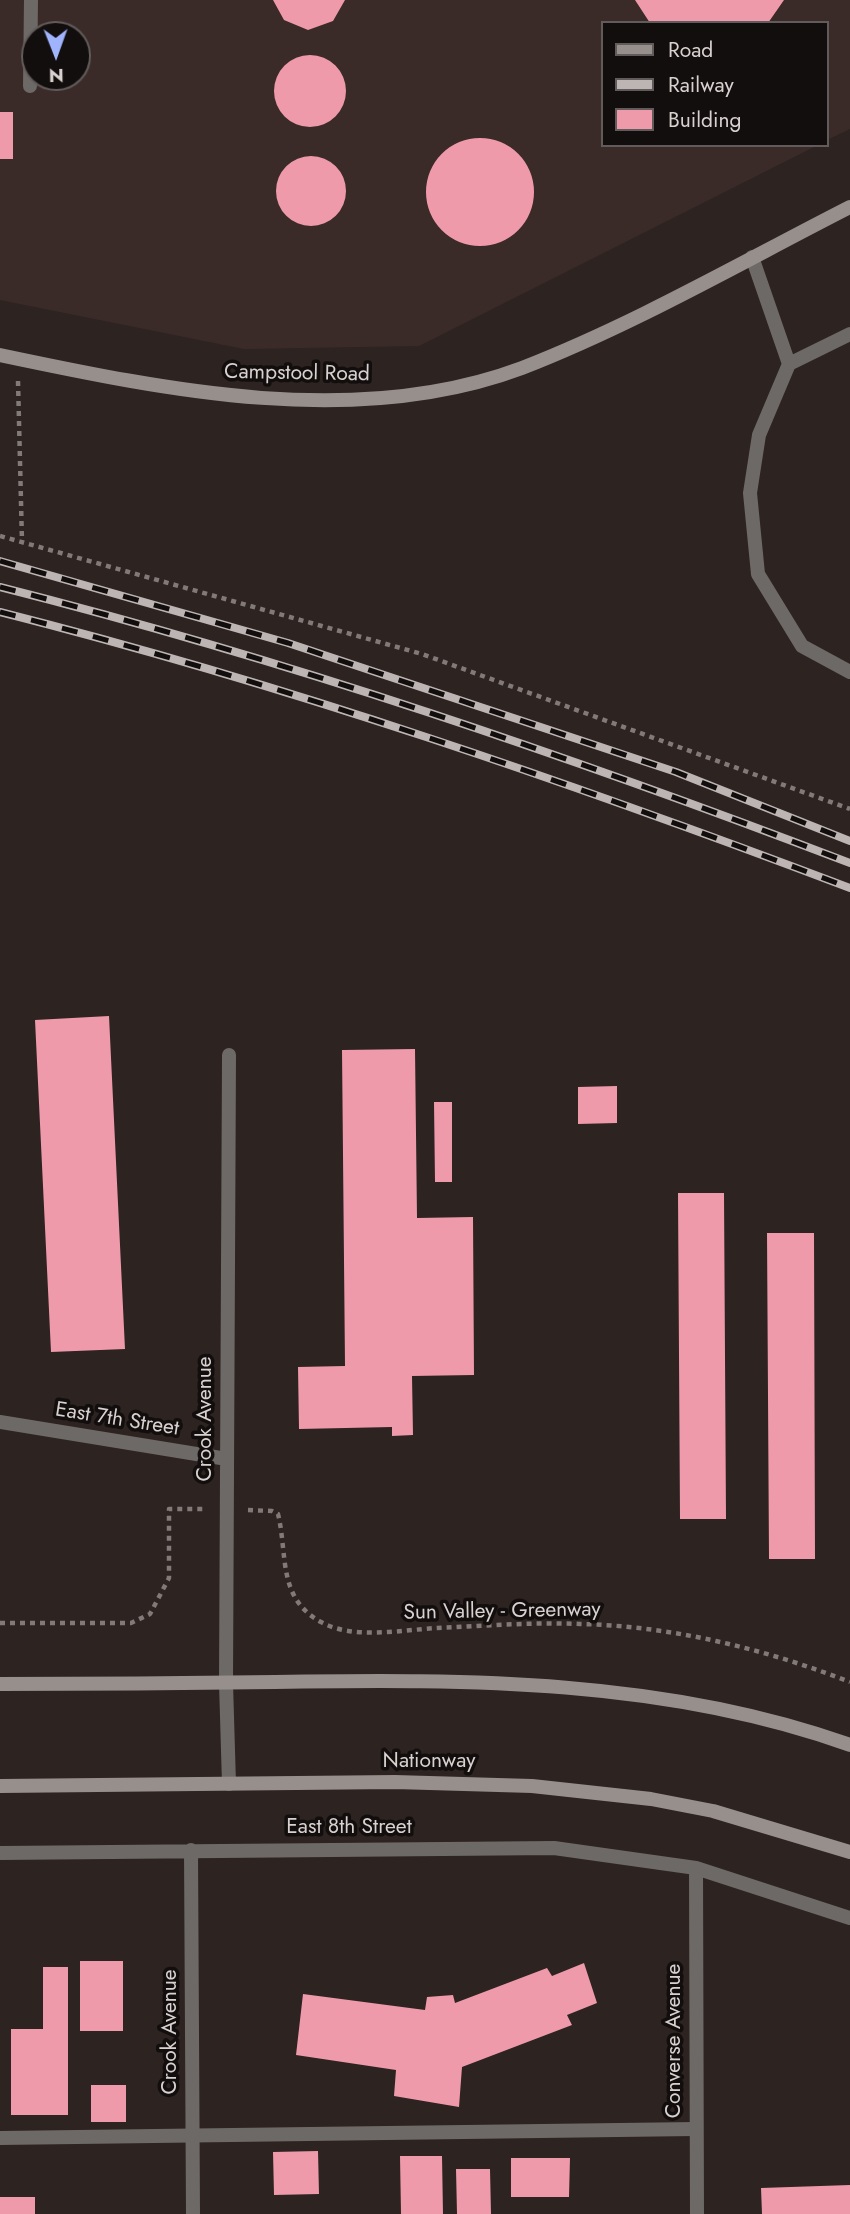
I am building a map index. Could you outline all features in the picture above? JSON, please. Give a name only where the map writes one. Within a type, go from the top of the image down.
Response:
[{"type":"main road","name":"Campstool Road","points":[[0,355],[174,390],[356,401],[450,387],[520,368],[617,326],[850,207]]},
{"type":"main road","points":[[0,1684],[408,1681],[600,1691],[719,1708],[850,1745]]},
{"type":"main road","name":"Nationway","points":[[0,1786],[473,1783],[591,1791],[713,1811],[850,1852]]},
{"type":"street","points":[[31,0],[31,21]]},
{"type":"street","points":[[752,257],[789,364]]},
{"type":"street","points":[[850,334],[789,364],[759,435],[750,493],[758,574],[802,646],[850,672]]},
{"type":"street","name":"Crook Avenue","points":[[229,1055],[226,1682],[229,1784]]},
{"type":"street","name":"East 7th Street","points":[[0,1422],[227,1459]]},
{"type":"street","name":"East 8th Street","points":[[0,1853],[554,1848],[696,1868],[850,1918]]},
{"type":"street","name":"Crook Avenue","points":[[191,1850],[193,2214]]},
{"type":"street","name":"Converse Avenue","points":[[696,1868],[697,2214]]},
{"type":"street","points":[[0,2138],[696,2129]]},
{"type":"path","points":[[18,359],[22,542]]},
{"type":"path","points":[[0,536],[422,654],[850,809]]},
{"type":"path","points":[[0,1623],[131,1623],[150,1615],[169,1578],[169,1509]]},
{"type":"path","name":"Sun Valley - Greenway","points":[[272,1511],[278,1514],[281,1525],[282,1557],[292,1594],[305,1611],[338,1629],[376,1631],[534,1623],[620,1627],[697,1637],[819,1670],[850,1682]]},
{"type":"shaded area","points":[[0,0],[850,0],[850,129],[829,139],[829,21],[602,21],[602,147],[814,147],[419,346],[244,349],[0,300]]},
{"type":"building","points":[[273,0],[345,0],[333,21],[308,30],[284,20]]},
{"type":"building","points":[[635,0],[784,0],[769,21],[649,21]]},
{"type":"building","points":[[310,55],[330,61],[340,71],[346,91],[340,111],[330,121],[310,127],[290,121],[280,111],[274,91],[280,71],[290,61]]},
{"type":"building","points":[[0,112],[13,112],[13,159],[0,159]]},
{"type":"building","points":[[480,138],[501,143],[518,154],[529,171],[534,192],[529,213],[518,230],[501,241],[480,246],[459,241],[442,230],[431,213],[426,192],[431,171],[442,154],[459,143]]},
{"type":"building","points":[[318,156],[331,162],[340,171],[344,177],[344,205],[336,216],[325,224],[304,226],[286,216],[278,205],[276,184],[286,166],[297,158]]},
{"type":"building","points":[[109,1016],[125,1349],[51,1352],[35,1020]]},
{"type":"building","points":[[415,1049],[417,1218],[473,1217],[474,1375],[412,1376],[413,1435],[392,1436],[392,1427],[299,1429],[298,1367],[345,1366],[342,1050]]},
{"type":"building","points":[[617,1086],[617,1123],[578,1124],[578,1087]]},
{"type":"building","points":[[434,1102],[452,1102],[452,1182],[435,1182]]},
{"type":"building","points":[[678,1193],[724,1193],[726,1519],[680,1519]]},
{"type":"building","points":[[767,1233],[814,1233],[815,1559],[769,1559]]},
{"type":"building","points":[[80,1961],[123,1961],[123,2031],[80,2031]]},
{"type":"building","points":[[584,1963],[597,2003],[567,2015],[572,2025],[462,2067],[459,2107],[394,2096],[396,2070],[296,2055],[303,1994],[425,2010],[427,1997],[453,1995],[455,2003],[547,1968],[552,1976]]},
{"type":"building","points":[[43,1967],[68,1967],[68,2115],[11,2115],[11,2029],[43,2029]]},
{"type":"building","points":[[91,2085],[126,2085],[126,2122],[91,2122]]},
{"type":"building","points":[[318,2151],[319,2194],[274,2195],[273,2152]]},
{"type":"building","points":[[400,2156],[442,2156],[443,2214],[401,2214]]},
{"type":"building","points":[[511,2158],[570,2158],[569,2197],[511,2197]]},
{"type":"building","points":[[456,2169],[490,2169],[491,2214],[457,2214]]},
{"type":"building","points":[[850,2185],[850,2214],[762,2214],[761,2188]]},
{"type":"building","points":[[0,2197],[35,2197],[35,2214],[0,2214]]},
{"type":"railway","points":[[0,561],[288,643],[676,772],[850,841]]},
{"type":"railway","points":[[0,587],[108,615],[323,678],[641,785],[850,863]]},
{"type":"railway","points":[[0,612],[216,671],[429,738],[641,811],[850,888]]}]
